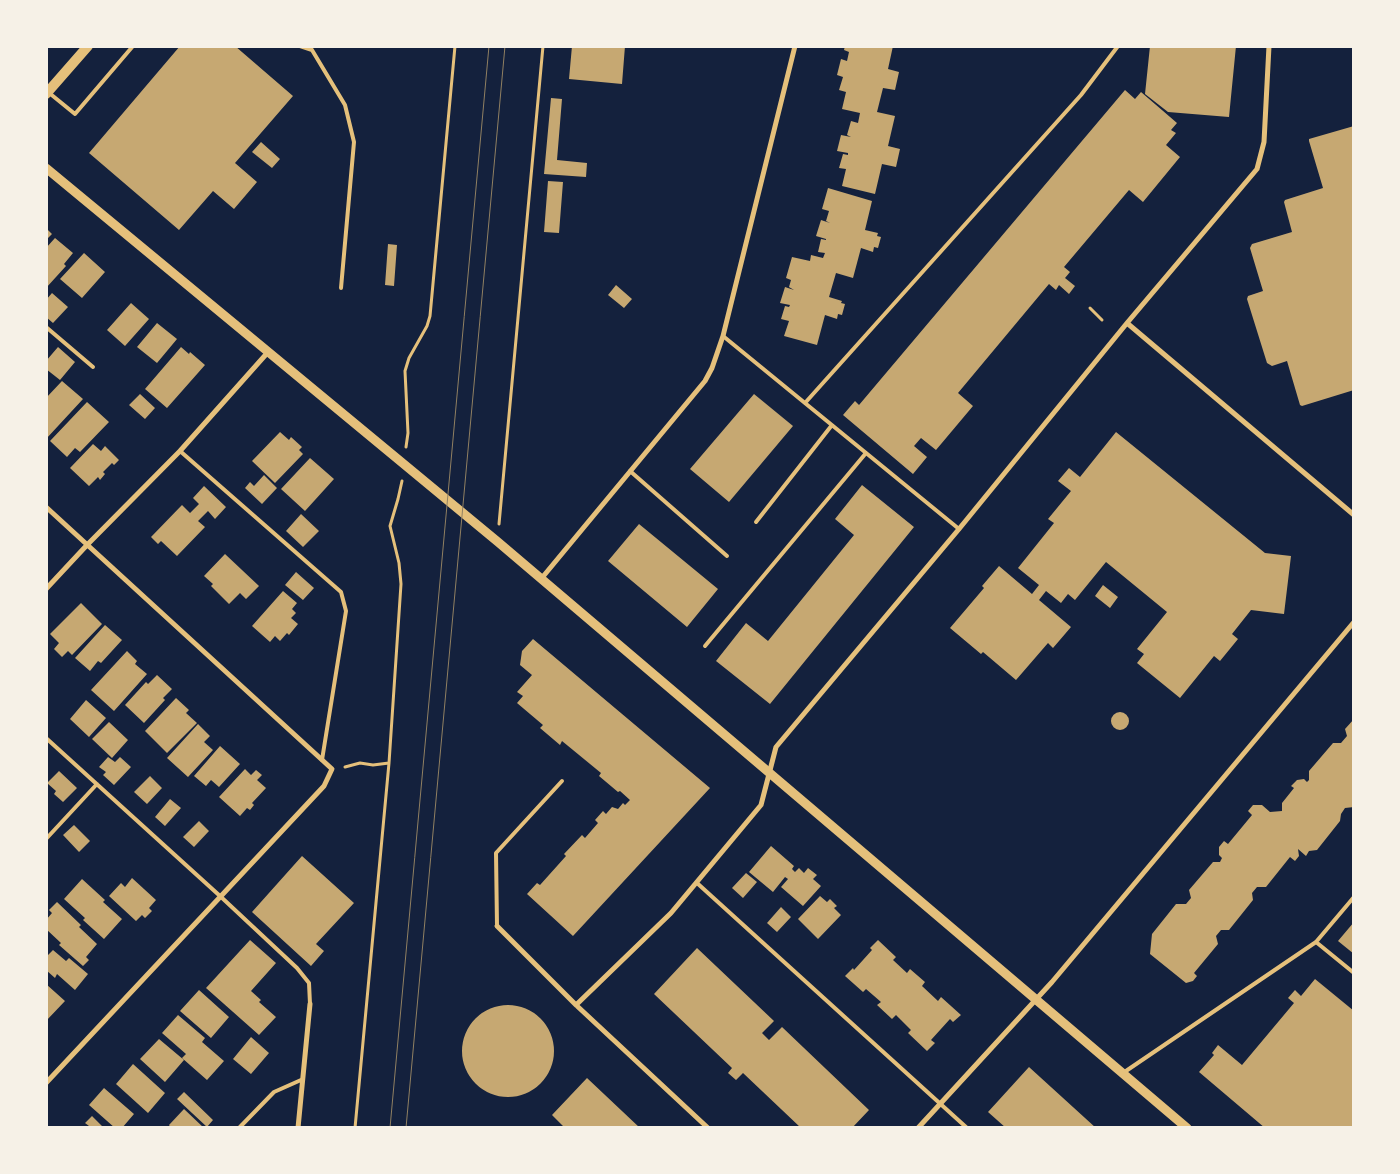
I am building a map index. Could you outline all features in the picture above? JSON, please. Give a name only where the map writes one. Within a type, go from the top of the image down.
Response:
[{"type":"main road","points":[[47,93],[88,46]]},
{"type":"street","points":[[541,579],[705,381],[715,361],[723,336],[796,46]]},
{"type":"street","points":[[576,1005],[671,913],[761,806],[776,747],[1257,169],[1264,142],[1269,46]]},
{"type":"street","points":[[46,168],[498,542],[1187,1128]]},
{"type":"street","points":[[1127,323],[1354,514]]},
{"type":"street","points":[[46,589],[180,451],[269,351]]},
{"type":"street","points":[[46,507],[332,769],[324,786],[46,1083]]},
{"type":"street","points":[[918,1128],[1036,1000],[1354,622]]},
{"type":"street","points":[[497,926],[576,1005],[708,1128]]},
{"type":"street","points":[[298,1128],[301,1080],[310,1004]]},
{"type":"lane","points":[[47,93],[75,114],[133,46]]},
{"type":"lane","points":[[300,46],[312,50],[346,105],[354,142],[341,288]]},
{"type":"lane","points":[[805,403],[1082,95],[1118,46]]},
{"type":"lane","points":[[46,327],[93,367]]},
{"type":"lane","points":[[723,336],[959,529]]},
{"type":"lane","points":[[756,522],[832,425]]},
{"type":"lane","points":[[180,451],[341,592],[346,611],[322,760]]},
{"type":"lane","points":[[705,646],[866,453]]},
{"type":"lane","points":[[630,472],[727,556]]},
{"type":"lane","points":[[46,738],[297,968],[309,984],[310,1004]]},
{"type":"lane","points":[[497,926],[496,853],[562,780]]},
{"type":"lane","points":[[46,839],[97,784]]},
{"type":"lane","points":[[697,883],[967,1128]]},
{"type":"lane","points":[[1123,1074],[1316,942],[1354,897]]},
{"type":"lane","points":[[1316,942],[1354,973]]},
{"type":"lane","points":[[239,1128],[274,1092],[301,1080]]},
{"type":"path","points":[[355,1128],[388,763],[401,584],[390,526],[398,499],[408,433],[405,372],[409,358],[427,326],[430,316],[455,46]]},
{"type":"path","points":[[498,542],[543,46]]},
{"type":"path","points":[[1090,308],[1102,320]]},
{"type":"path","points":[[332,769],[360,763],[373,765],[388,763]]},
{"type":"building","points":[[180,46],[235,46],[293,96],[235,163],[257,182],[234,209],[213,191],[179,230],[89,153]]},
{"type":"building","points":[[572,46],[625,46],[622,84],[569,79]]},
{"type":"building","points":[[845,46],[893,46],[888,69],[899,72],[895,90],[883,88],[877,112],[895,116],[888,146],[900,149],[896,167],[882,164],[875,194],[842,186],[846,169],[839,168],[843,154],[848,155],[848,153],[837,151],[841,135],[851,137],[847,135],[851,121],[858,123],[860,113],[842,109],[846,92],[839,90],[843,77],[837,75],[841,59],[847,61],[849,52],[844,50]]},
{"type":"building","points":[[1150,46],[1236,46],[1229,117],[1168,112],[1145,94]]},
{"type":"building","points":[[1125,90],[1135,99],[1141,92],[1177,123],[1171,130],[1176,133],[1166,145],[1180,157],[1143,202],[1129,190],[1064,267],[1070,272],[1065,278],[1075,286],[1069,294],[1059,285],[1056,290],[1049,284],[958,393],[973,406],[936,450],[921,438],[914,446],[927,457],[913,474],[843,415],[855,401],[859,405]]},
{"type":"building","points":[[551,98],[562,99],[557,160],[587,163],[586,177],[544,174]]},
{"type":"building","points":[[1354,126],[1354,390],[1302,406],[1300,405],[1287,361],[1272,366],[1267,363],[1247,299],[1248,296],[1263,291],[1250,248],[1252,244],[1292,232],[1285,200],[1323,188],[1309,139]]},
{"type":"building","points":[[261,142],[280,159],[272,168],[252,152]]},
{"type":"building","points":[[548,181],[563,182],[559,233],[544,232]]},
{"type":"building","points":[[828,188],[872,201],[865,230],[878,233],[877,236],[881,237],[878,248],[874,247],[873,252],[861,248],[853,278],[836,273],[829,297],[842,301],[841,303],[845,304],[842,315],[838,314],[837,319],[825,315],[817,345],[784,336],[789,321],[781,319],[785,306],[789,307],[790,305],[780,303],[785,287],[794,290],[789,287],[791,280],[786,278],[792,257],[810,261],[811,255],[823,258],[825,253],[818,252],[821,239],[826,239],[816,236],[821,220],[830,223],[826,221],[829,211],[822,209]]},
{"type":"building","points":[[46,228],[52,234],[46,240]]},
{"type":"building","points":[[55,238],[73,253],[64,264],[66,266],[46,288],[46,248]]},
{"type":"building","points":[[388,244],[397,245],[394,286],[385,285]]},
{"type":"building","points":[[84,253],[105,272],[82,298],[60,279]]},
{"type":"building","points":[[616,285],[632,299],[624,308],[608,295]]},
{"type":"building","points":[[52,293],[68,307],[53,323],[46,317],[46,300]]},
{"type":"building","points":[[131,303],[149,319],[125,346],[107,330]]},
{"type":"building","points":[[157,323],[177,339],[157,363],[137,347]]},
{"type":"building","points":[[58,347],[75,362],[60,380],[46,369],[46,361]]},
{"type":"building","points":[[181,347],[205,365],[167,408],[145,389]]},
{"type":"building","points":[[62,381],[83,399],[46,439],[46,398]]},
{"type":"building","points":[[140,394],[155,408],[145,419],[129,405]]},
{"type":"building","points":[[754,394],[793,426],[729,502],[690,469]]},
{"type":"building","points":[[87,402],[109,422],[80,452],[75,448],[67,457],[50,441]]},
{"type":"building","points":[[280,432],[289,440],[291,437],[302,447],[299,450],[303,454],[275,483],[252,461]]},
{"type":"building","points":[[1116,432],[1265,553],[1291,556],[1284,614],[1251,610],[1232,634],[1238,639],[1220,661],[1214,656],[1180,698],[1137,663],[1144,654],[1137,649],[1167,612],[1106,562],[1075,600],[1068,594],[1061,603],[1046,591],[1039,600],[1071,627],[1053,648],[1048,643],[1016,680],[983,652],[981,654],[950,628],[984,588],[982,586],[999,566],[1032,594],[1039,585],[1018,568],[1054,523],[1048,519],[1071,491],[1058,481],[1069,468],[1080,477]]},
{"type":"building","points":[[93,444],[101,451],[105,446],[119,460],[114,465],[112,463],[103,472],[105,474],[100,480],[98,477],[89,486],[70,468]]},
{"type":"building","points":[[310,458],[334,479],[305,511],[281,489]]},
{"type":"building","points":[[264,475],[277,488],[262,504],[245,488],[250,482],[254,486]]},
{"type":"building","points":[[862,485],[914,527],[770,704],[716,661],[746,623],[768,641],[854,535],[835,519]]},
{"type":"building","points":[[204,486],[226,507],[215,519],[208,511],[198,521],[205,527],[177,556],[161,541],[158,544],[151,537],[182,505],[190,513],[199,504],[193,498]]},
{"type":"building","points":[[301,514],[319,531],[303,547],[286,531]]},
{"type":"building","points":[[639,524],[718,589],[687,627],[608,561]]},
{"type":"building","points":[[225,554],[259,586],[246,599],[240,593],[229,604],[204,576]]},
{"type":"building","points":[[296,572],[314,588],[303,600],[285,585]]},
{"type":"building","points":[[1103,585],[1118,597],[1110,608],[1095,596]]},
{"type":"building","points":[[283,591],[297,603],[292,609],[296,613],[291,618],[298,624],[289,635],[287,633],[280,641],[275,636],[270,642],[252,626]]},
{"type":"building","points":[[81,603],[102,624],[72,655],[68,651],[62,657],[54,649],[59,643],[50,634]]},
{"type":"building","points":[[105,625],[122,640],[101,663],[98,661],[90,671],[75,658]]},
{"type":"building","points":[[533,639],[710,788],[573,936],[527,894],[537,883],[540,885],[566,856],[564,854],[582,835],[585,838],[598,823],[595,820],[603,811],[606,814],[612,807],[618,809],[623,803],[625,805],[630,800],[599,776],[601,773],[562,741],[560,745],[540,728],[543,725],[517,703],[523,696],[517,692],[532,675],[520,665],[522,651]]},
{"type":"building","points":[[127,651],[137,661],[135,664],[147,674],[114,711],[91,690]]},
{"type":"building","points":[[157,675],[172,689],[163,698],[165,700],[144,723],[125,705],[146,682],[148,684]]},
{"type":"building","points":[[176,698],[189,710],[186,713],[197,723],[167,753],[145,731]]},
{"type":"building","points":[[86,700],[106,718],[89,737],[70,719]]},
{"type":"building","points":[[1120,712],[1126,715],[1129,721],[1126,727],[1120,730],[1114,727],[1111,721],[1114,715]]},
{"type":"building","points":[[1354,719],[1354,807],[1345,808],[1341,814],[1340,821],[1317,850],[1309,851],[1306,856],[1298,849],[1299,856],[1295,861],[1290,857],[1266,887],[1257,887],[1252,893],[1253,900],[1229,930],[1221,930],[1216,936],[1218,944],[1194,973],[1197,976],[1193,981],[1186,983],[1150,954],[1152,934],[1176,904],[1186,904],[1191,898],[1189,890],[1213,862],[1220,862],[1222,858],[1219,855],[1219,847],[1224,841],[1228,844],[1252,815],[1248,811],[1253,805],[1262,805],[1270,812],[1282,811],[1282,803],[1294,788],[1291,786],[1297,780],[1304,779],[1307,782],[1309,780],[1309,771],[1333,743],[1341,743],[1347,736],[1345,729]]},
{"type":"building","points":[[109,722],[128,740],[112,758],[92,739]]},
{"type":"building","points":[[198,724],[210,736],[204,742],[213,750],[188,777],[167,758]]},
{"type":"building","points":[[220,746],[240,764],[219,787],[211,780],[206,786],[194,776]]},
{"type":"building","points":[[108,757],[115,762],[120,757],[131,767],[114,785],[103,775],[106,772],[99,767]]},
{"type":"building","points":[[245,769],[251,775],[256,770],[262,775],[257,780],[266,788],[252,803],[254,805],[250,810],[247,808],[240,816],[219,797]]},
{"type":"building","points":[[59,771],[77,788],[63,802],[54,794],[56,791],[47,783]]},
{"type":"building","points":[[150,776],[162,788],[147,804],[134,792]]},
{"type":"building","points":[[170,799],[181,808],[165,826],[155,817]]},
{"type":"building","points":[[199,821],[209,831],[194,847],[183,837]]},
{"type":"building","points":[[74,825],[90,841],[79,852],[63,835]]},
{"type":"building","points":[[771,846],[794,866],[792,869],[795,872],[799,868],[804,873],[808,868],[817,875],[813,879],[821,886],[803,906],[781,887],[788,879],[785,877],[773,892],[749,872]]},
{"type":"building","points":[[302,856],[354,903],[316,944],[324,951],[311,966],[252,912]]},
{"type":"building","points":[[746,873],[757,882],[743,898],[732,888]]},
{"type":"building","points":[[132,878],[156,900],[149,908],[152,911],[145,918],[142,915],[136,921],[109,896],[121,883],[125,887]]},
{"type":"building","points":[[82,879],[122,919],[104,939],[64,899]]},
{"type":"building","points":[[820,896],[827,902],[830,899],[837,906],[834,908],[841,915],[818,939],[798,919]]},
{"type":"building","points":[[57,902],[81,925],[79,927],[97,944],[86,957],[89,960],[83,966],[59,945],[61,943],[46,929],[46,920],[52,913],[49,910]]},
{"type":"building","points":[[781,907],[791,917],[777,932],[767,923]]},
{"type":"building","points":[[1354,922],[1354,954],[1338,941]]},
{"type":"building","points":[[250,940],[276,963],[251,991],[261,1000],[259,1002],[276,1017],[259,1035],[206,988]]},
{"type":"building","points":[[878,940],[896,957],[893,960],[907,973],[910,969],[925,982],[922,986],[938,1001],[941,997],[961,1015],[953,1022],[950,1019],[931,1040],[935,1043],[927,1051],[908,1033],[911,1030],[896,1015],[892,1019],[877,1005],[881,1002],[866,989],[863,992],[845,976],[853,968],[854,970],[872,950],[870,948]]},
{"type":"building","points":[[697,948],[774,1021],[762,1033],[769,1040],[782,1027],[869,1110],[852,1128],[801,1128],[743,1073],[736,1080],[728,1073],[732,1068],[654,994]]},
{"type":"building","points":[[53,950],[66,961],[69,958],[88,974],[75,990],[57,974],[55,978],[46,970],[46,957]]},
{"type":"building","points":[[1315,979],[1354,1011],[1354,1128],[1265,1128],[1199,1072],[1214,1055],[1212,1053],[1218,1045],[1242,1065],[1294,1003],[1288,998],[1295,990],[1301,996]]},
{"type":"building","points":[[46,984],[65,1001],[46,1021]]},
{"type":"building","points":[[199,990],[229,1017],[211,1038],[180,1011]]},
{"type":"building","points":[[508,1005],[525,1009],[540,1019],[550,1034],[554,1051],[550,1068],[540,1083],[525,1093],[508,1097],[491,1093],[476,1083],[466,1068],[462,1051],[466,1034],[476,1019],[491,1009]]},
{"type":"building","points":[[178,1015],[205,1038],[202,1042],[224,1061],[207,1080],[182,1058],[186,1054],[162,1033]]},
{"type":"building","points":[[251,1037],[269,1053],[251,1074],[233,1059]]},
{"type":"building","points":[[159,1039],[184,1060],[165,1082],[140,1059]]},
{"type":"building","points":[[133,1064],[165,1093],[148,1113],[116,1084]]},
{"type":"building","points":[[1029,1067],[1096,1128],[1006,1128],[988,1112]]},
{"type":"building","points":[[587,1078],[640,1128],[565,1128],[552,1115]]},
{"type":"building","points":[[104,1088],[134,1114],[122,1128],[115,1128],[89,1105]]},
{"type":"building","points":[[184,1092],[213,1120],[207,1127],[177,1099]]},
{"type":"building","points":[[184,1109],[204,1128],[171,1128],[169,1125]]},
{"type":"building","points":[[92,1116],[104,1128],[87,1128],[89,1126],[85,1123]]},
{"type":"tram line","points":[[390,1128],[489,46]]},
{"type":"tram line","points":[[406,1128],[505,46]]}]
